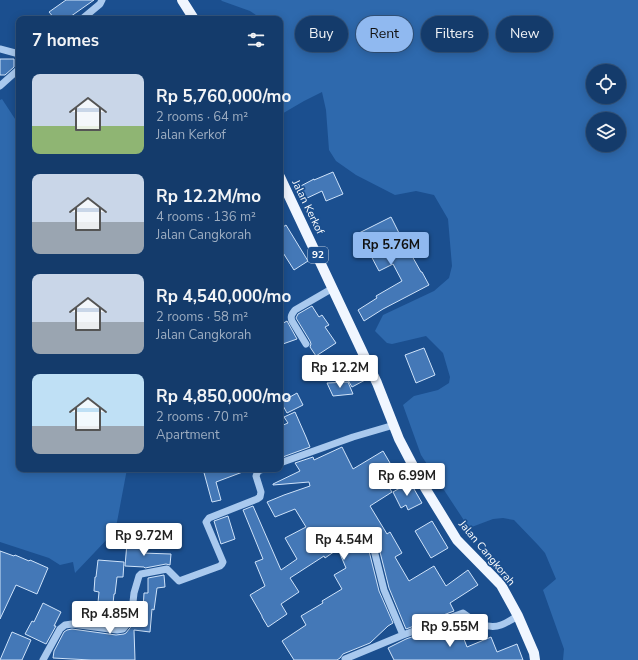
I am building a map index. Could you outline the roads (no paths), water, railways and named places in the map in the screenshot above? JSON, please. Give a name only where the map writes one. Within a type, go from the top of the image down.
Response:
[{"type":"main road","points":[[182,0],[192,16]]},
{"type":"main road","name":"Jalan Kerkof","points":[[283,183],[354,334]]},
{"type":"main road","name":"Jalan Cangkorah","points":[[354,334],[377,383],[399,439],[422,483],[457,540],[501,585],[518,616],[534,653],[535,660]]},
{"type":"street","points":[[86,16],[100,4],[102,0]]},
{"type":"street","points":[[0,49],[16,53]]},
{"type":"street","points":[[0,86],[16,72]]},
{"type":"street","points":[[306,344],[292,321],[292,315],[295,310],[333,288]]},
{"type":"street","points":[[283,462],[353,437],[394,425]]},
{"type":"street","points":[[43,660],[60,629],[65,625],[72,624],[117,630],[123,629],[128,623],[134,593],[141,574],[167,569],[179,581],[220,566],[223,562],[206,522],[209,518],[260,497],[261,492],[256,476],[258,472]]},
{"type":"street","points":[[372,542],[384,590],[403,635]]},
{"type":"street","points":[[345,659],[463,612],[478,623],[490,627],[500,626],[518,616]]}]
